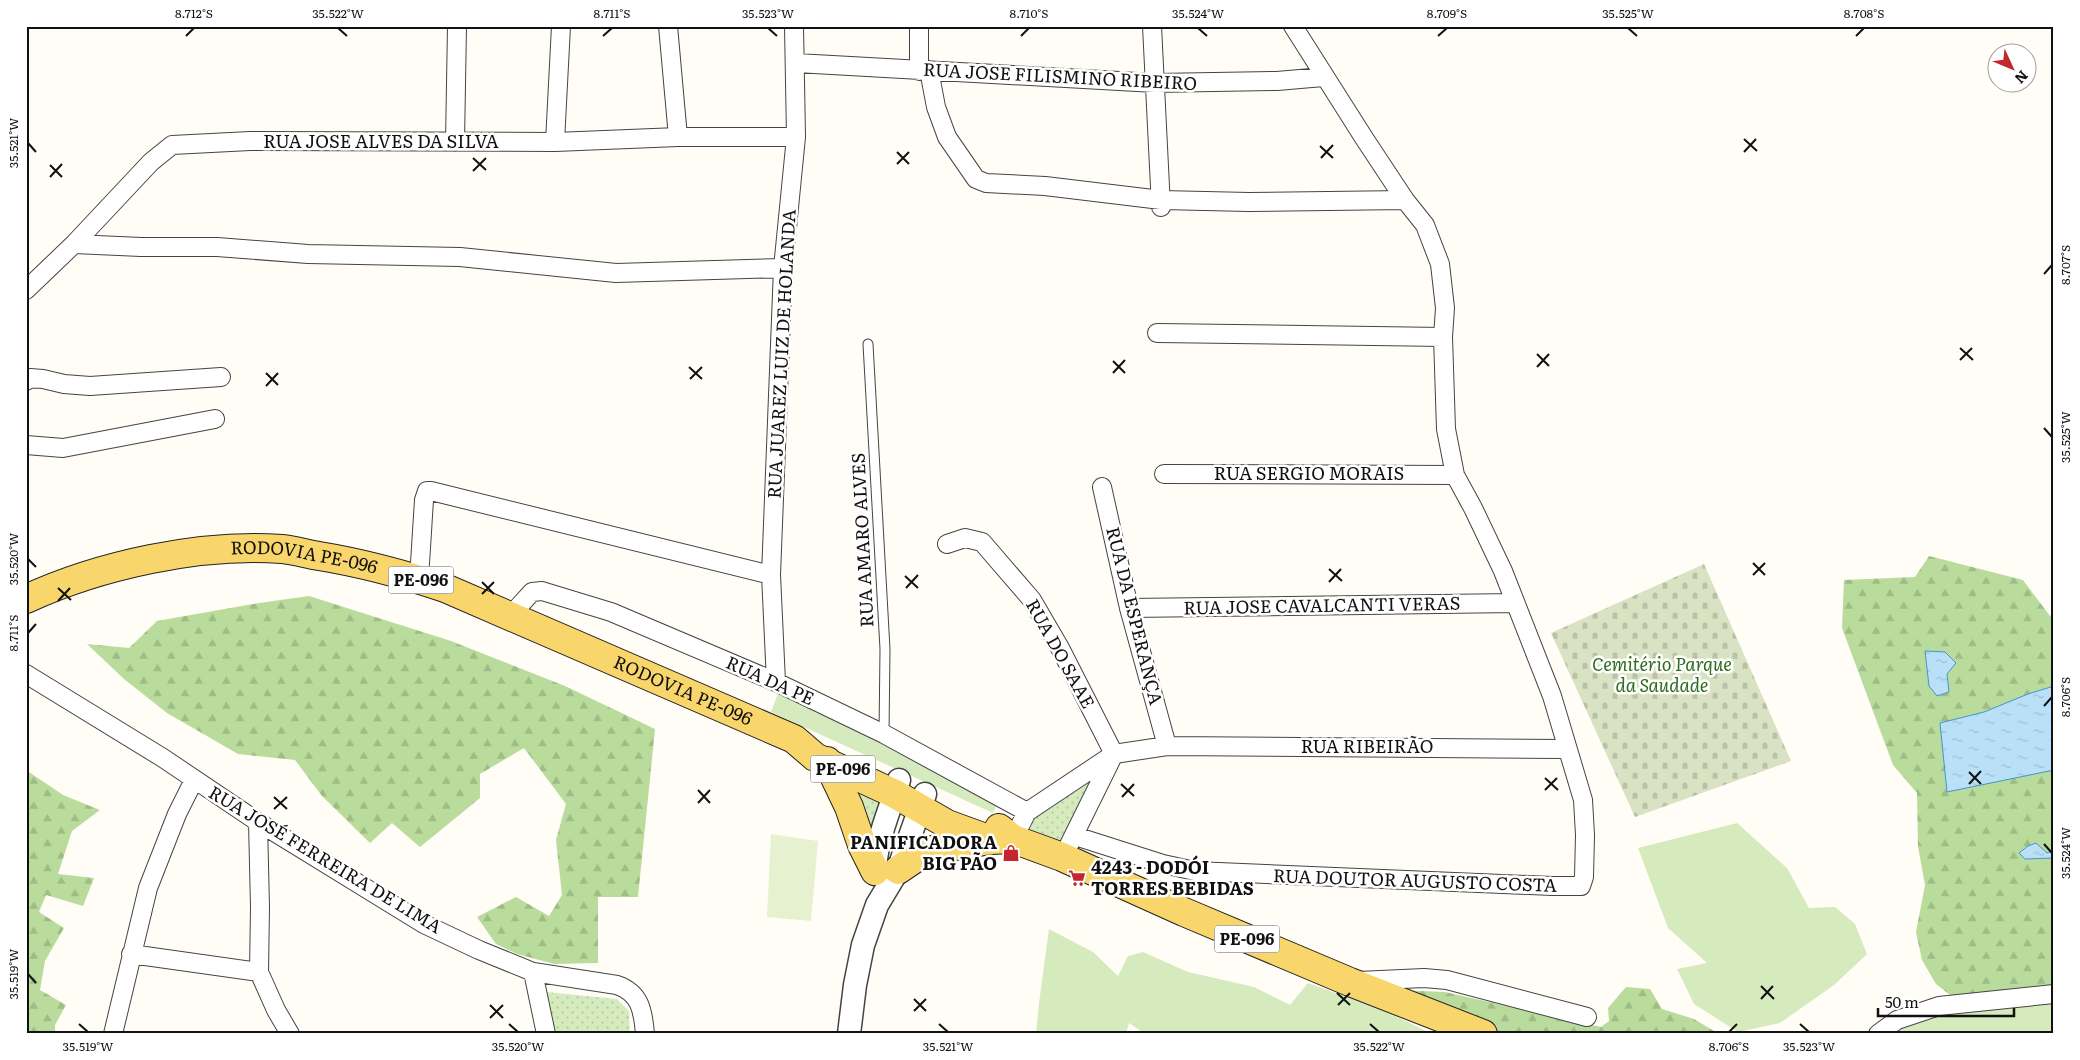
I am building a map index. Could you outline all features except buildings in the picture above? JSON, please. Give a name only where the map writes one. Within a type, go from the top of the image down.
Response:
[{"type":"main road","name":"RODOVIA PE-096","points":[[26,599],[59,584],[145,560],[228,548],[282,549],[394,571],[445,588],[794,739]]},
{"type":"main road","name":"PE-096","points":[[794,739],[815,756],[897,787]]},
{"type":"main road","name":"PE-096","points":[[794,739],[824,741],[922,801],[947,824],[1002,840],[1068,846],[1184,912],[1350,982],[1483,1034]]},
{"type":"main road","points":[[827,761],[849,807],[862,845],[886,870],[926,851],[1002,840]]},
{"type":"street","points":[[454,142],[457,26]]},
{"type":"street","points":[[555,142],[560,26]]},
{"type":"street","points":[[668,26],[678,138]]},
{"type":"street","name":"RUA JUAREZ LUIZ DE HOLANDA","points":[[776,682],[771,575],[783,268],[796,137],[794,26]]},
{"type":"street","points":[[919,26],[924,70],[948,137],[976,178],[986,183],[1045,186],[1161,204],[1406,200]]},
{"type":"street","points":[[1152,26],[1161,204]]},
{"type":"street","points":[[1293,26],[1323,77],[1425,225],[1440,264],[1445,308],[1443,337],[1446,429],[1455,475],[1478,517],[1502,571],[1552,696],[1567,748]]},
{"type":"street","name":"RUA JOSE FILISMINO RIBEIRO","points":[[796,63],[1155,83],[1267,81],[1323,77]]},
{"type":"street","name":"RUA JOSE ALVES DA SILVA","points":[[26,290],[74,244],[151,162],[172,145],[250,141],[555,142],[796,137]]},
{"type":"street","points":[[74,244],[140,247],[217,247],[308,254],[460,257],[616,273],[783,268]]},
{"type":"street","points":[[1157,333],[1443,337]]},
{"type":"street","points":[[26,381],[30,378],[43,378],[64,384],[90,386],[221,377]]},
{"type":"street","points":[[26,445],[63,448],[215,418]]},
{"type":"street","name":"RUA SERGIO MORAIS","points":[[1164,474],[1455,475]]},
{"type":"street","name":"RUA DA ESPERANÇA","points":[[1102,487],[1129,608],[1167,746]]},
{"type":"street","points":[[419,579],[424,500],[427,491],[771,575]]},
{"type":"street","name":"RUA DO SAAE","points":[[947,544],[965,538],[982,542],[1032,600],[1065,656],[1114,754]]},
{"type":"street","name":"RUA DA PE","points":[[510,616],[532,592],[542,591],[611,612],[776,682],[884,734],[1027,812]]},
{"type":"street","name":"RUA JOSE CAVALCANTI VERAS","points":[[1129,608],[1514,603]]},
{"type":"street","name":"RUA JOSÉ FERREIRA DE LIMA","points":[[26,674],[163,758],[258,822],[424,924],[479,950],[533,972],[617,985],[627,989],[634,994],[640,1006],[645,1034]]},
{"type":"street","name":"RUA RIBEIRÃO","points":[[1114,754],[1167,746],[1567,748]]},
{"type":"street","name":"RUA DOUTOR AUGUSTO COSTA","points":[[1068,846],[1195,871],[1581,886],[1584,877],[1583,800],[1567,748]]},
{"type":"street","points":[[1002,840],[1027,812],[1114,754]]},
{"type":"street","points":[[1068,846],[1114,754]]},
{"type":"street","points":[[113,1034],[148,888],[177,814],[194,780]]},
{"type":"street","points":[[886,870],[880,835],[897,787]]},
{"type":"street","points":[[849,1034],[863,945],[877,905],[886,870],[922,801]]},
{"type":"street","points":[[258,822],[259,972],[276,1010],[290,1034]]},
{"type":"street","points":[[131,954],[259,972]]},
{"type":"street","points":[[533,972],[546,1034]]},
{"type":"street","points":[[1350,982],[1424,978],[1446,980],[1587,1017]]},
{"type":"street","points":[[1878,1034],[1897,1020],[1938,1006],[2054,994]]},
{"type":"lane","name":"RUA AMARO ALVES","points":[[868,344],[885,648],[884,734]]},
{"type":"green space","points":[[1929,556],[2023,580],[2050,616],[2054,614],[2054,993],[1954,998],[1936,984],[1922,960],[1916,932],[1925,885],[1918,847],[1917,793],[1893,765],[1842,628],[1844,580],[1915,577]]},
{"type":"green space","name":"Cemitério Parque da Saudade","points":[[1704,564],[1791,761],[1635,817],[1551,633]]},
{"type":"green space","points":[[309,596],[451,641],[565,686],[655,729],[638,897],[598,897],[598,963],[554,964],[517,954],[496,944],[477,917],[516,897],[549,916],[562,895],[556,840],[566,804],[524,748],[480,774],[480,798],[420,847],[392,823],[370,843],[322,796],[295,760],[238,754],[167,713],[124,679],[87,644],[129,648],[157,621]]},
{"type":"green space","points":[[779,691],[999,800],[993,813],[771,712]]},
{"type":"green space","points":[[26,770],[63,795],[100,810],[72,831],[58,874],[94,878],[83,906],[46,895],[39,912],[64,928],[45,961],[40,990],[66,1005],[55,1025],[55,1034],[26,1034]]},
{"type":"green space","points":[[837,770],[896,798],[867,843]]},
{"type":"green space","points":[[1086,779],[1093,781],[1062,845],[1023,828],[1032,814]]},
{"type":"green space","points":[[1737,823],[1787,868],[1809,908],[1835,907],[1855,924],[1867,954],[1834,985],[1780,1023],[1738,1032],[1694,1004],[1677,969],[1707,963],[1668,928],[1638,848]]},
{"type":"green space","points":[[771,834],[818,841],[811,921],[767,917]]},
{"type":"green space","points":[[1049,929],[1093,952],[1118,976],[1128,956],[1143,952],[1188,972],[1254,987],[1290,1005],[1308,983],[1385,1011],[1432,1034],[1145,1034],[1129,1023],[1126,1034],[1036,1034]]},
{"type":"green space","points":[[1626,987],[1650,989],[1662,1009],[1694,1019],[1719,1034],[1502,1034],[1396,990],[1445,992],[1601,1027],[1609,1021],[1608,1008]]},
{"type":"green space","points":[[546,992],[617,999],[629,1011],[630,1034],[545,1034]]},
{"type":"green space","points":[[2054,997],[2054,1034],[1894,1034],[1891,1031],[1949,1010]]},
{"type":"water","points":[[1925,651],[1945,652],[1956,663],[1947,674],[1949,692],[1937,696],[1929,686]]},
{"type":"water","points":[[2054,686],[2054,770],[1947,792],[1940,723],[1984,712],[2028,694]]},
{"type":"water","points":[[2036,843],[2047,853],[2054,850],[2054,858],[2025,859],[2019,853]]},
{"type":"place","name":"PANIFICADORA BIG PÃO","points":[[1011,853]]},
{"type":"place","name":"4243 - DODÓI TORRES BEBIDAS","points":[[1077,878]]}]
